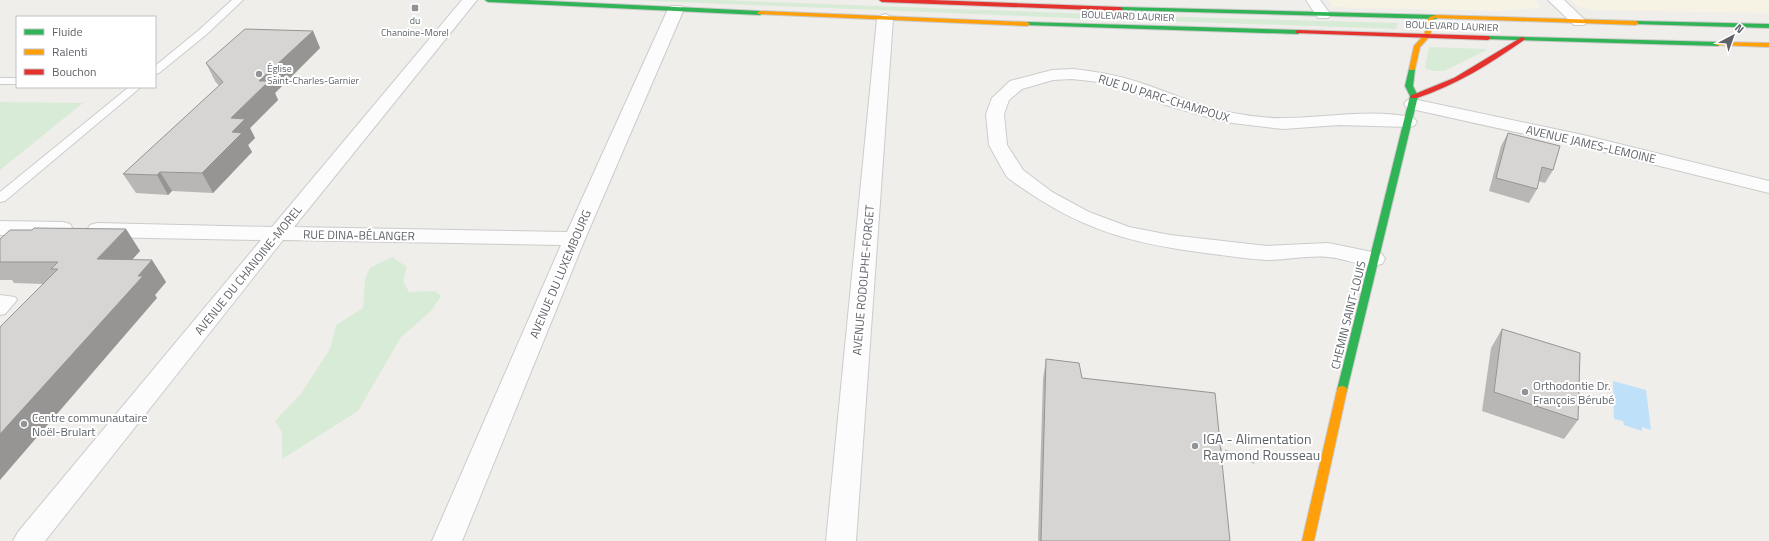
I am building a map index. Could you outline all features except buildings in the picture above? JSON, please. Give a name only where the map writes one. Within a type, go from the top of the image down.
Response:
[{"type":"main road","name":"BOULEVARD LAURIER","points":[[488,0],[676,9],[884,10],[1074,4],[1323,15],[1769,26]]},
{"type":"main road","name":"BOULEVARD LAURIER","points":[[884,10],[1427,36],[1769,45]]},
{"type":"main road","name":"CHEMIN SAINT-LOUIS","points":[[1308,541],[1339,402],[1412,107],[1409,86],[1417,46],[1427,36],[1432,18]]},
{"type":"main road","points":[[1412,107],[1430,93],[1484,64],[1522,39]]},
{"type":"street","name":"AVENUE DU CHANOINE-MOREL","points":[[28,541],[276,235],[470,0]]},
{"type":"street","points":[[1313,0],[1323,15]]},
{"type":"street","points":[[1555,0],[1579,22]]},
{"type":"street","name":"AVENUE DU LUXEMBOURG","points":[[447,541],[574,239],[676,9]]},
{"type":"street","name":"AVENUE RODOLPHE-FORGET","points":[[841,541],[884,10]]},
{"type":"street","name":"RUE DU PARC-CHAMPOUX","points":[[1374,259],[1328,250],[1267,253],[1170,242],[1124,232],[1082,216],[1045,196],[1015,174],[998,145],[995,114],[1001,98],[1016,85],[1052,75],[1072,74],[1099,77],[1131,85],[1172,101],[1224,118],[1283,124],[1339,120],[1382,120],[1412,107]]},
{"type":"street","name":"AVENUE JAMES-LEMOINE","points":[[1412,107],[1583,141],[1769,187]]},
{"type":"street","name":"RUE DINA-BÉLANGER","points":[[0,228],[30,234],[276,235],[574,239]]},
{"type":"lane","points":[[156,70],[203,32],[238,0]]},
{"type":"lane","points":[[0,81],[16,82]]},
{"type":"lane","points":[[0,198],[135,88]]},
{"type":"lane","points":[[0,300],[10,300],[0,310]]},
{"type":"path","points":[[1212,446],[1256,463]]},
{"type":"shaded area","points":[[1329,0],[1534,0],[1540,5],[1539,8],[1495,11],[1333,7]]},
{"type":"shaded area","points":[[1571,0],[1769,0],[1769,13],[1593,10],[1577,6]]},
{"type":"green space","points":[[632,0],[716,0],[1094,14],[1095,19]]},
{"type":"green space","points":[[1107,15],[1398,23],[1396,29],[1109,19]]},
{"type":"green space","points":[[1429,47],[1487,50],[1444,71],[1433,71],[1425,68]]},
{"type":"green space","points":[[0,102],[83,103],[0,170]]},
{"type":"green space","points":[[392,257],[407,267],[403,281],[409,292],[435,291],[441,296],[431,311],[401,337],[358,411],[282,459],[282,432],[275,421],[300,395],[330,349],[336,325],[363,308],[365,279],[370,268]]},
{"type":"water","points":[[1613,381],[1646,390],[1651,430],[1642,427],[1642,431],[1624,425],[1623,421],[1614,419]]},
{"type":"traffic: fast","points":[[488,0],[760,13]]},
{"type":"traffic: fast","points":[[1120,9],[1436,17]]},
{"type":"traffic: fast","points":[[1636,23],[1769,26]]},
{"type":"traffic: fast","points":[[1027,24],[1298,32]]},
{"type":"traffic: fast","points":[[1488,38],[1718,44]]},
{"type":"traffic: fast","points":[[1342,390],[1414,96],[1409,86],[1412,69]]},
{"type":"traffic: slow","points":[[760,13],[1027,24]]},
{"type":"traffic: slow","points":[[1436,17],[1636,23]]},
{"type":"traffic: slow","points":[[1412,69],[1417,46],[1427,36],[1431,18]]},
{"type":"traffic: slow","points":[[1718,44],[1769,45]]},
{"type":"traffic: slow","points":[[1308,541],[1342,390]]},
{"type":"traffic: jam","points":[[882,0],[1120,9]]},
{"type":"traffic: jam","points":[[1298,32],[1488,38]]},
{"type":"traffic: jam","points":[[1414,96],[1443,86],[1457,79],[1522,39]]},
{"type":"place","name":"du Chanoine-Morel","points":[[415,8]]},
{"type":"place","name":"Église Saint-Charles-Garnier","points":[[259,74]]},
{"type":"place","name":"Orthodontie Dr. François Bérubé","points":[[1525,392]]},
{"type":"place","name":"Centre communautaire Noël-Brulart","points":[[24,424]]},
{"type":"place","name":"IGA - Alimentation Raymond Rousseau","points":[[1195,446]]}]
